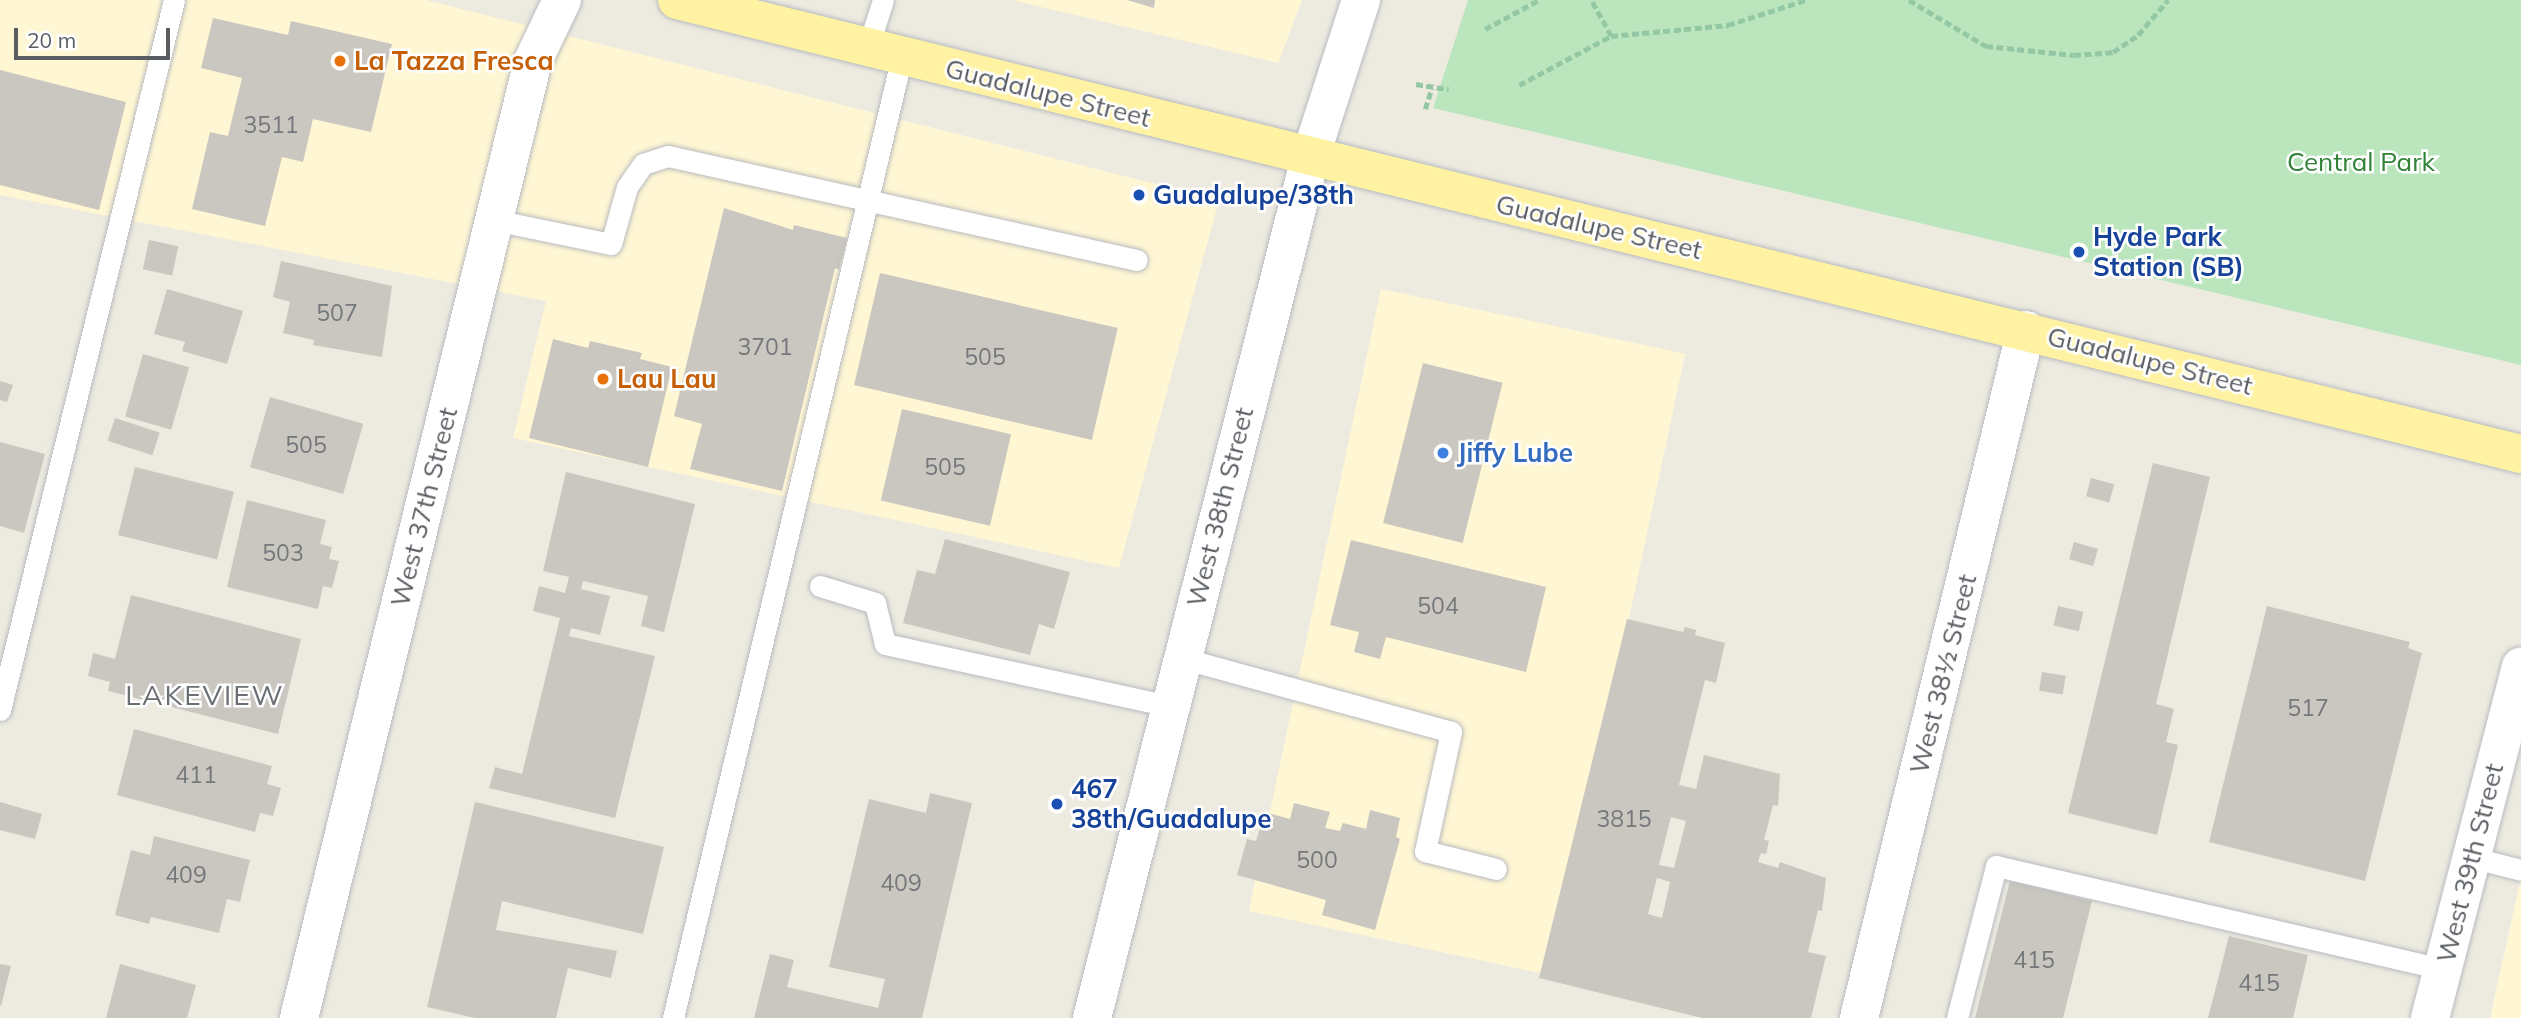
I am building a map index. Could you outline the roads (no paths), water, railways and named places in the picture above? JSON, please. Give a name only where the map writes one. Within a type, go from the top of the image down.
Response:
[{"type":"main road","name":"Guadalupe Street","points":[[677,0],[2521,454]]},
{"type":"street","name":"West 37th Street","points":[[299,1018],[533,61],[562,0]]},
{"type":"street","name":"West 38th Street","points":[[1092,1018],[1181,658],[1310,158],[1361,0]]},
{"type":"street","name":"West 38½ Street","points":[[1859,1018],[2026,330]]},
{"type":"street","name":"West 39th Street","points":[[2431,1018],[2470,857],[2521,667]]},
{"type":"lane","points":[[0,709],[174,0]]},
{"type":"lane","points":[[673,1018],[867,201],[885,51],[883,0]]},
{"type":"lane","points":[[494,220],[611,244],[627,187],[643,164],[668,156],[1137,260]]},
{"type":"lane","points":[[820,586],[875,603],[885,644],[1170,706]]},
{"type":"lane","points":[[1181,658],[1451,732],[1425,851],[1496,869]]},
{"type":"lane","points":[[2470,857],[2521,870]]},
{"type":"lane","points":[[1957,1018],[1996,866],[2442,969]]},
{"type":"place","name":"La Tazza Fresca","points":[[340,61]]},
{"type":"place","name":"Guadalupe/38th","points":[[1139,195]]},
{"type":"place","name":"Hyde Park Station (SB)","points":[[2079,252]]},
{"type":"place","name":"Lau Lau","points":[[603,379]]},
{"type":"place","name":"Jiffy Lube","points":[[1443,453]]},
{"type":"place","name":"467 38th/Guadalupe","points":[[1057,804]]},
{"type":"district","name":"LAKEVIEW","points":[[205,695]]},
{"type":"park label","name":"Central Park","points":[[2361,162]]}]
